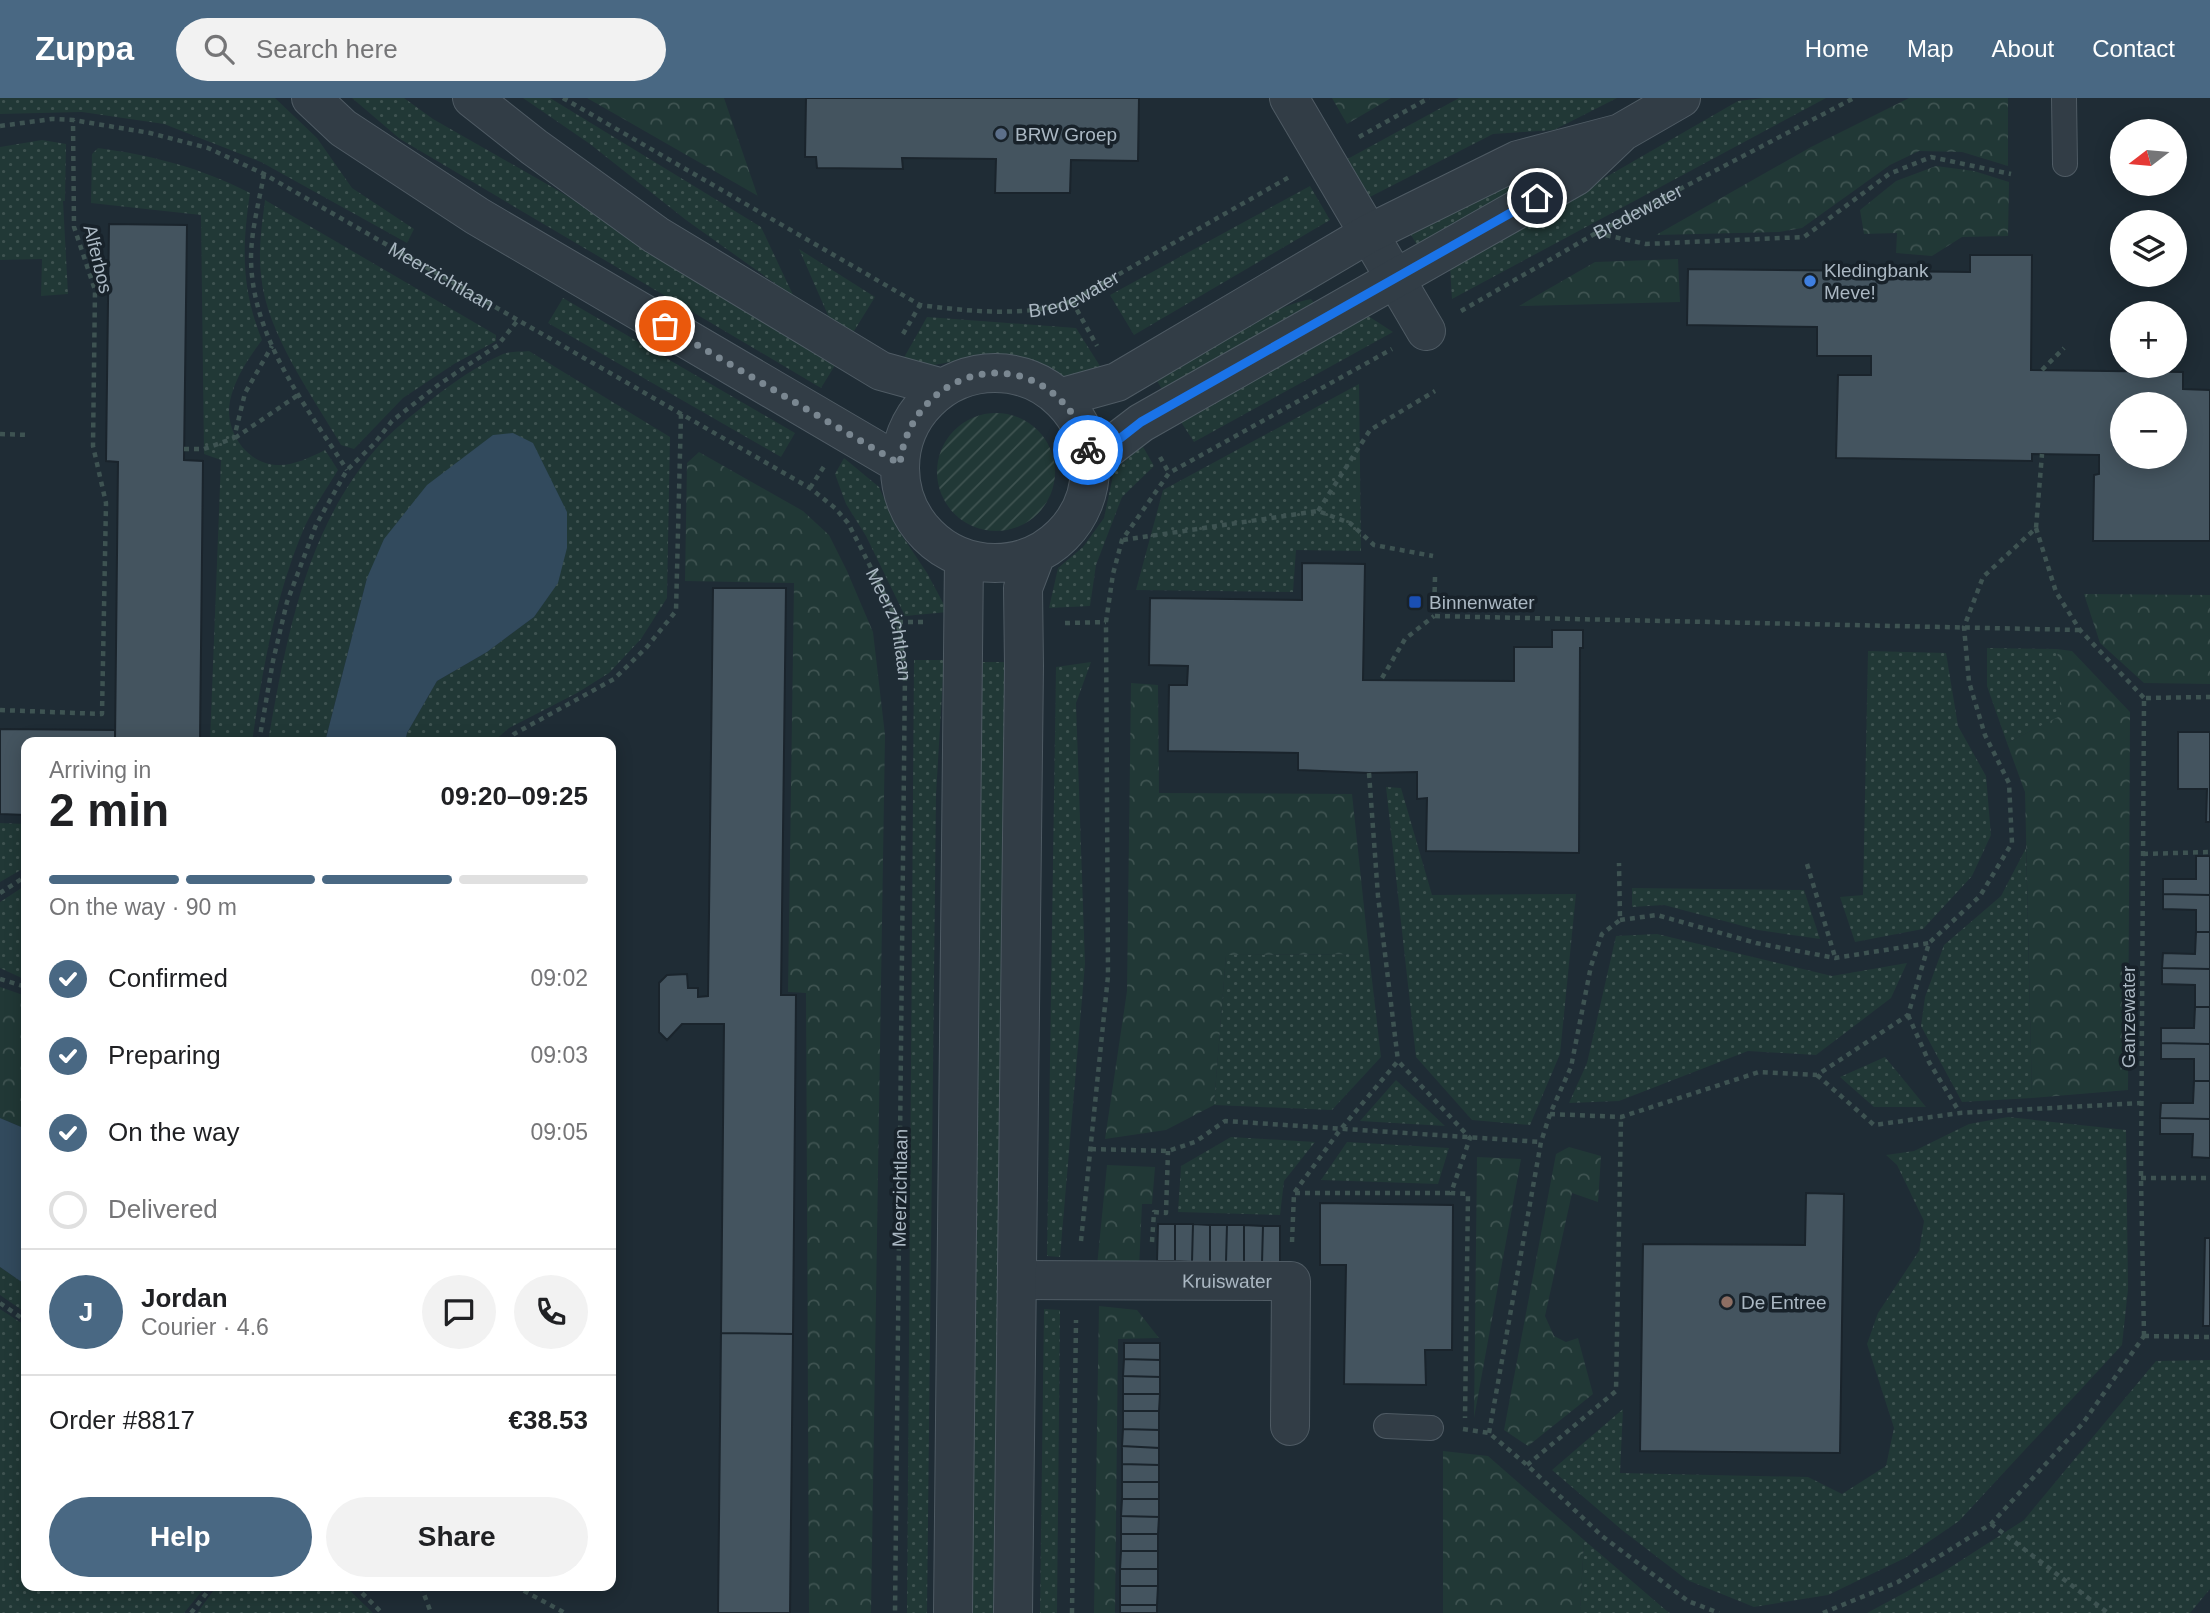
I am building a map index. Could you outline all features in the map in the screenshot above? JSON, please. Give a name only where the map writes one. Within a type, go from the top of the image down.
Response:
[{"type":"street","points":[[311,98],[343,128],[477,216],[900,464]]},
{"type":"street","points":[[472,98],[656,235],[881,371],[943,388]]},
{"type":"street","points":[[1289,98],[1426,331]]},
{"type":"street","points":[[1090,462],[1141,422],[1576,176],[1622,132],[1681,98]]},
{"type":"street","points":[[1059,398],[1117,382],[1368,234],[1518,160],[1622,132]]},
{"type":"street","points":[[990,373],[1015,375],[1038,384],[1059,398],[1080,427],[1090,462],[1088,490],[1077,516],[1060,538],[1036,554],[1000,564],[982,563],[964,558],[937,544],[916,522],[903,494],[901,449],[921,408],[943,388],[966,378],[990,373]]},
{"type":"street","points":[[1013,1613],[1023,588],[1036,554]]},
{"type":"street","points":[[953,1613],[964,558]]},
{"type":"street","name":"Kruiswater","points":[[1017,1280],[1291,1281],[1290,1426]]},
{"type":"lane","points":[[2064,98],[2064,163]]},
{"type":"lane","points":[[1386,1426],[1431,1428]]},
{"type":"path","name":"Bredewater","points":[[563,98],[920,305],[997,311],[1054,308],[1072,301],[1429,98]]},
{"type":"path","name":"Bredewater","points":[[1122,540],[1169,473],[1426,331],[1596,233],[1854,98]]},
{"type":"path","name":"Meerzichtlaan","points":[[0,126],[73,120],[150,133],[208,148],[264,174],[810,488],[835,508],[848,523],[898,622],[905,672],[895,1613]]},
{"type":"path","name":"Alferbos","points":[[0,710],[102,714],[106,503],[93,446],[95,290],[74,227],[73,120]]},
{"type":"path","points":[[1596,233],[1646,244],[1804,237],[1889,174],[1931,157],[2011,174]]},
{"type":"path","points":[[264,174],[251,259],[256,298],[272,346],[298,395],[347,470]]},
{"type":"path","points":[[260,737],[272,661],[287,602],[316,525],[347,470],[374,444],[392,421],[438,385],[498,345],[518,320]]},
{"type":"path","points":[[234,438],[245,393],[272,346]]},
{"type":"path","points":[[2042,370],[2064,348]]},
{"type":"path","points":[[1318,511],[1370,430],[1435,391]]},
{"type":"path","points":[[184,449],[204,449],[234,438],[298,395]]},
{"type":"path","points":[[511,737],[614,679],[646,648],[676,611],[681,414]]},
{"type":"path","points":[[0,434],[29,435]]},
{"type":"path","points":[[2042,454],[2036,528],[2056,592],[2080,630],[2144,698],[2210,697]]},
{"type":"path","points":[[1072,1613],[1077,1280],[1108,976],[1106,622],[1113,574],[1122,540],[1318,511],[1350,523],[1374,545],[1433,556]]},
{"type":"path","points":[[1960,1113],[1929,1062],[1908,1015],[1929,943],[1980,896],[2012,843],[2009,783],[1985,735],[1969,682],[1964,627],[1983,577],[2036,528]]},
{"type":"path","points":[[1434,615],[1435,576]]},
{"type":"path","points":[[1382,678],[1405,639],[1434,615],[2080,630]]},
{"type":"path","name":"Ganzewater","points":[[2144,698],[2141,1103],[2144,1336]]},
{"type":"path","points":[[1369,773],[1378,895],[1398,1061],[1470,1138]]},
{"type":"path","points":[[2143,854],[2210,852]]},
{"type":"path","points":[[1619,863],[1620,920]]},
{"type":"path","points":[[1807,864],[1835,958]]},
{"type":"path","points":[[0,892],[21,879]]},
{"type":"path","points":[[1489,1433],[1541,1142],[1571,1067],[1591,966],[1601,934],[1620,920],[1657,915],[1756,943],[1835,958],[1929,943]]},
{"type":"path","points":[[0,979],[21,985]]},
{"type":"path","points":[[1550,1114],[1621,1117],[1759,1072],[1817,1075],[1908,1015]]},
{"type":"path","points":[[1291,1281],[1294,1193],[1340,1130],[1398,1061]]},
{"type":"path","points":[[1817,1075],[1874,1125],[1960,1113],[2141,1103]]},
{"type":"path","points":[[1527,1465],[1616,1391],[1621,1117]]},
{"type":"path","points":[[1091,1149],[1168,1151],[1195,1142],[1226,1121],[1541,1142]]},
{"type":"path","points":[[1451,1193],[1470,1138]]},
{"type":"path","points":[[1149,1280],[1154,1212],[1166,1213],[1168,1151]]},
{"type":"path","points":[[2141,1178],[2210,1178]]},
{"type":"path","points":[[1294,1193],[1468,1194],[1465,1429]]},
{"type":"path","points":[[0,1303],[21,1318]]},
{"type":"path","points":[[1822,1613],[1898,1582],[1991,1524],[2083,1423],[2144,1336],[2210,1337]]},
{"type":"path","points":[[1431,1428],[1489,1433],[1602,1536],[1688,1601],[1719,1613]]},
{"type":"path","points":[[1991,1524],[2108,1613]]},
{"type":"path","points":[[191,1613],[208,1591]]},
{"type":"path","points":[[360,1591],[382,1613]]},
{"type":"path","points":[[423,1591],[431,1613]]},
{"type":"path","points":[[524,1591],[565,1613]]},
{"type":"green space","points":[[0,98],[275,98],[317,138],[352,188],[414,229],[407,243],[261,162],[164,124],[82,112],[0,114]]},
{"type":"green space","points":[[352,98],[404,98],[433,119],[559,191],[837,362],[821,388],[400,139]]},
{"type":"green space","points":[[523,98],[550,98],[761,227],[794,297],[686,220],[590,144]]},
{"type":"green space","points":[[587,98],[724,98],[758,196]]},
{"type":"green space","points":[[1332,98],[1391,98],[1347,124]]},
{"type":"green space","points":[[1459,98],[1617,98],[1554,130],[1493,134],[1362,201],[1342,162]]},
{"type":"green space","points":[[1764,98],[1826,98],[1452,299],[1450,267],[1738,101]]},
{"type":"green space","points":[[1909,98],[2008,98],[2008,166],[1962,152],[1919,151],[1890,165],[1802,228],[1779,232],[1656,235],[1811,147]]},
{"type":"green space","points":[[42,140],[66,144],[63,201],[68,294],[41,296],[42,259],[0,260],[0,147]]},
{"type":"green space","points":[[98,148],[137,154],[213,176],[250,193],[245,267],[250,303],[262,340],[235,384],[229,412],[234,434],[248,453],[267,463],[285,465],[325,450],[338,470],[305,526],[286,579],[266,660],[253,737],[210,737],[221,460],[204,454],[201,215],[91,203],[92,154]]},
{"type":"green space","points":[[1573,157],[1420,250],[1411,235],[1530,168]]},
{"type":"green space","points":[[1936,166],[1974,171],[2009,182],[2008,236],[1962,237],[1932,256],[1896,253],[1897,233],[1864,234],[1860,210],[1896,181]]},
{"type":"green space","points":[[1310,186],[1330,220],[1134,335],[1110,295]]},
{"type":"green space","points":[[265,200],[496,335],[496,341],[454,364],[403,398],[354,449],[341,445],[292,363],[265,297],[260,266]]},
{"type":"green space","points":[[799,249],[875,297],[851,336],[831,322]]},
{"type":"green space","points":[[1678,259],[1680,302],[1519,306],[1595,262]]},
{"type":"green space","points":[[563,298],[795,433],[781,457],[548,323]]},
{"type":"green space","points":[[1311,299],[1317,306],[1164,393],[1156,379],[1253,322]]},
{"type":"green space","points":[[1365,314],[1393,332],[1194,442],[1181,422]]},
{"type":"green space","points":[[927,317],[1076,328],[1100,366],[1071,381],[1044,367],[1011,360],[973,358],[934,365],[902,361]]},
{"type":"green space","points":[[529,351],[670,437],[667,598],[641,639],[609,673],[577,693],[509,728],[499,737],[406,737],[437,681],[487,652],[534,617],[558,582],[367,578],[326,737],[269,737],[282,665],[302,588],[331,515],[351,482],[375,450],[409,418],[475,369],[512,352]]},
{"type":"green space","points":[[1359,384],[1361,551],[1296,550],[1293,592],[1136,590],[1163,490]]},
{"type":"green space","points":[[996,413],[1018,418],[1038,430],[1050,450],[1055,472],[1050,494],[1038,514],[1018,526],[996,531],[974,526],[954,514],[942,494],[937,472],[942,450],[954,430],[974,418]]},
{"type":"green space","points":[[1142,445],[1154,466],[1122,497],[1096,565],[1090,606],[1049,608],[1058,568],[1083,547],[1104,518],[1114,471]]},
{"type":"green space","points":[[699,452],[803,511],[829,535],[873,632],[885,735],[871,1613],[809,1613],[806,993],[788,992],[794,583],[685,581],[687,463]]},
{"type":"green space","points":[[844,458],[879,487],[897,528],[927,573],[948,612],[905,616],[866,536],[846,504],[835,474]]},
{"type":"green space","points":[[2084,594],[2210,595],[2210,684],[2144,683],[2100,643]]},
{"type":"green space","points":[[1987,648],[2057,649],[2063,715],[2007,743],[1987,686]]},
{"type":"green space","points":[[2057,649],[2072,651],[2130,712],[2128,1090],[2032,1098],[2025,792],[2007,743],[2062,715]]},
{"type":"green space","points":[[1868,651],[1946,653],[1958,726],[1986,776],[1991,835],[1972,876],[1923,929],[1855,942],[1840,897],[1863,895]]},
{"type":"green space","points":[[914,660],[944,660],[936,795],[927,1613],[907,1613]]},
{"type":"green space","points":[[980,662],[1007,662],[1000,1613],[967,1613]]},
{"type":"green space","points":[[1091,662],[1076,703],[1085,964],[1060,1257],[1047,1256],[1056,667]]},
{"type":"green space","points":[[1131,683],[1158,685],[1159,793],[1352,794],[1369,954],[1226,955],[1214,1105],[1166,1130],[1105,1139],[1127,991]]},
{"type":"green space","points":[[1386,787],[1401,788],[1432,895],[1576,894],[1560,1054],[1530,1125],[1472,1120],[1416,1057]]},
{"type":"green space","points":[[0,823],[21,824],[21,870],[0,882]]},
{"type":"green space","points":[[2026,848],[2032,1098],[1962,1102],[1921,1026],[1925,997],[1944,945],[2001,896]]},
{"type":"green space","points":[[21,888],[21,978],[0,968],[0,902]]},
{"type":"green space","points":[[1632,888],[1804,890],[1820,939],[1758,930],[1664,905],[1632,907]]},
{"type":"green space","points":[[1657,934],[1832,976],[1907,963],[1891,998],[1816,1055],[1748,1051],[1619,1101],[1569,1103],[1587,1063],[1616,936]]},
{"type":"green space","points":[[1369,954],[1381,1057],[1332,1110],[1214,1105],[1226,955]]},
{"type":"green space","points":[[0,987],[21,994],[21,1127],[0,1118]]},
{"type":"green space","points":[[1885,1057],[1926,1107],[1874,1107],[1840,1077]]},
{"type":"green space","points":[[1396,1080],[1445,1126],[1360,1121]]},
{"type":"green space","points":[[2008,1117],[2126,1130],[2128,1289],[2122,1345],[1959,1521],[1905,1558],[1828,1595],[1754,1607],[1687,1580],[1622,1530],[1552,1470],[1623,1409],[1620,1473],[1808,1477],[1842,1494],[1886,1466],[1894,1428],[1867,1344],[1878,1313],[1919,1251],[1924,1221],[1897,1165],[1886,1155],[1914,1151],[1969,1124]]},
{"type":"green space","points":[[1231,1137],[1315,1142],[1284,1181],[1280,1215],[1178,1212],[1181,1166]]},
{"type":"green space","points":[[1347,1142],[1449,1148],[1438,1184],[1321,1180]]},
{"type":"green space","points":[[1569,1147],[1601,1156],[1598,1202],[1572,1193],[1545,1316],[1554,1336],[1566,1342],[1578,1338],[1593,1394],[1528,1446],[1504,1430],[1556,1154]]},
{"type":"green space","points":[[1477,1157],[1521,1159],[1474,1418]]},
{"type":"green space","points":[[1107,1165],[1155,1167],[1152,1204],[1142,1204],[1139,1268],[1097,1266]]},
{"type":"green space","points":[[0,1267],[21,1282],[21,1310],[0,1295]]},
{"type":"green space","points":[[1099,1306],[1137,1310],[1159,1338],[1118,1339],[1115,1613],[1094,1613]]},
{"type":"green space","points":[[0,1309],[21,1323],[21,1591],[202,1591],[184,1613],[0,1613]]},
{"type":"green space","points":[[1044,1309],[1060,1310],[1057,1613],[1040,1613]]},
{"type":"green space","points":[[2210,1360],[2210,1589],[2190,1613],[1867,1613],[1943,1572],[2024,1520],[2156,1361]]},
{"type":"green space","points":[[1443,1451],[1488,1456],[1584,1540],[1580,1613],[1443,1613]]},
{"type":"green space","points":[[1584,1540],[1668,1612],[1670,1613],[1580,1613]]},
{"type":"green space","points":[[213,1591],[350,1591],[373,1613],[197,1613]]},
{"type":"water","points":[[513,433],[533,443],[567,512],[567,548],[558,583],[534,617],[487,652],[437,681],[406,737],[326,737],[367,578],[384,539],[427,485],[493,435]]},
{"type":"water","points":[[0,1118],[21,1127],[21,1282],[0,1267]]},
{"type":"building","points":[[806,98],[1139,98],[1138,161],[1071,160],[1070,193],[995,193],[996,159],[902,158],[903,169],[817,168],[816,157],[805,157]]},
{"type":"building","points":[[109,224],[187,225],[184,460],[203,461],[200,737],[115,737],[118,462],[106,461]]},
{"type":"building","points":[[1970,255],[2032,255],[2031,370],[2110,371],[2110,378],[2183,378],[2183,389],[2210,390],[2210,541],[2093,541],[2094,475],[2099,474],[2099,455],[2032,454],[2032,461],[1836,458],[1838,375],[1871,375],[1871,356],[1817,356],[1817,327],[1687,325],[1688,269],[1970,272]]},
{"type":"building","points":[[1302,563],[1365,564],[1363,680],[1514,681],[1514,647],[1552,647],[1552,630],[1583,630],[1583,648],[1580,648],[1579,853],[1426,851],[1427,798],[1417,799],[1417,772],[1298,770],[1298,753],[1168,751],[1169,685],[1187,685],[1188,666],[1149,665],[1150,598],[1302,600]]},
{"type":"building","points":[[713,588],[786,588],[781,995],[796,995],[793,1334],[721,1333],[724,1024],[682,1024],[667,1040],[659,1032],[659,983],[667,975],[687,974],[688,988],[698,988],[698,997],[708,996]]},
{"type":"building","points":[[0,729],[115,730],[115,737],[21,737],[21,815],[0,814]]},
{"type":"building","points":[[2178,732],[2210,732],[2210,822],[2206,822],[2207,789],[2178,789]]},
{"type":"building","points":[[2196,856],[2210,856],[2210,895],[2163,894],[2163,879],[2196,879]]},
{"type":"building","points":[[2163,894],[2210,895],[2210,932],[2196,932],[2196,910],[2163,909]]},
{"type":"building","points":[[2196,932],[2210,932],[2210,969],[2162,968],[2163,953],[2195,954]]},
{"type":"building","points":[[2162,968],[2210,969],[2210,1007],[2195,1007],[2195,985],[2162,984]]},
{"type":"building","points":[[2195,1007],[2210,1007],[2210,1044],[2161,1043],[2161,1028],[2194,1028]]},
{"type":"building","points":[[2161,1043],[2210,1044],[2210,1081],[2194,1081],[2194,1059],[2161,1059]]},
{"type":"building","points":[[2194,1081],[2210,1081],[2210,1119],[2160,1118],[2161,1103],[2193,1103]]},
{"type":"building","points":[[2160,1118],[2210,1119],[2210,1158],[2192,1157],[2193,1134],[2160,1134]]},
{"type":"building","points":[[1806,1193],[1844,1194],[1840,1453],[1640,1451],[1643,1244],[1805,1245]]},
{"type":"building","points":[[1320,1203],[1453,1205],[1452,1350],[1425,1350],[1426,1385],[1344,1384],[1346,1265],[1320,1265]]},
{"type":"building","points":[[1158,1224],[1175,1224],[1175,1261],[1157,1261]]},
{"type":"building","points":[[1175,1224],[1193,1224],[1192,1262],[1175,1261]]},
{"type":"building","points":[[1193,1224],[1210,1225],[1210,1262],[1192,1262]]},
{"type":"building","points":[[1210,1225],[1227,1225],[1226,1262],[1210,1262]]},
{"type":"building","points":[[1227,1225],[1244,1225],[1244,1262],[1226,1262]]},
{"type":"building","points":[[1244,1225],[1263,1226],[1262,1263],[1244,1262]]},
{"type":"building","points":[[1263,1226],[1280,1226],[1280,1263],[1262,1263]]},
{"type":"building","points":[[2205,1238],[2210,1238],[2210,1326],[2203,1326]]},
{"type":"building","points":[[721,1333],[793,1334],[790,1613],[718,1613]]},
{"type":"building","points":[[1124,1343],[1160,1343],[1160,1360],[1124,1359]]},
{"type":"building","points":[[1124,1359],[1160,1360],[1160,1377],[1123,1376]]},
{"type":"building","points":[[1123,1376],[1160,1377],[1160,1394],[1123,1394]]},
{"type":"building","points":[[1123,1394],[1160,1394],[1159,1411],[1123,1411]]},
{"type":"building","points":[[1123,1411],[1159,1411],[1159,1430],[1123,1429]]},
{"type":"building","points":[[1123,1429],[1159,1430],[1159,1448],[1122,1446]]},
{"type":"building","points":[[1122,1446],[1159,1448],[1159,1465],[1122,1464]]},
{"type":"building","points":[[1122,1464],[1159,1465],[1159,1482],[1122,1482]]},
{"type":"building","points":[[1122,1482],[1159,1482],[1159,1499],[1122,1499]]},
{"type":"building","points":[[1122,1499],[1159,1499],[1159,1517],[1121,1516]]},
{"type":"building","points":[[1121,1516],[1159,1517],[1158,1534],[1121,1534]]},
{"type":"building","points":[[1121,1534],[1158,1534],[1158,1551],[1121,1551]]},
{"type":"building","points":[[1121,1551],[1158,1551],[1158,1569],[1120,1569]]},
{"type":"building","points":[[1120,1569],[1158,1569],[1158,1586],[1120,1586]]},
{"type":"building","points":[[1120,1586],[1158,1586],[1157,1605],[1120,1605]]},
{"type":"building","points":[[1120,1605],[1157,1605],[1157,1613],[1120,1613]]},
{"type":"way so far","points":[[665,326],[900,464],[906,434],[921,408],[931,397],[943,388],[966,378],[990,373],[1015,375],[1038,384],[1059,398],[1080,427],[1088,450]]},
{"type":"place","name":"BRW Groep","points":[[1001,134]]},
{"type":"place","name":"Kledingbank Meve!","points":[[1810,281]]},
{"type":"place","name":"Binnenwater","points":[[1415,602]]},
{"type":"place","name":"De Entree","points":[[1727,1302]]},
{"type":"route","points":[[1088,450],[1090,462],[1132,432],[1141,422],[1537,198]]}]
